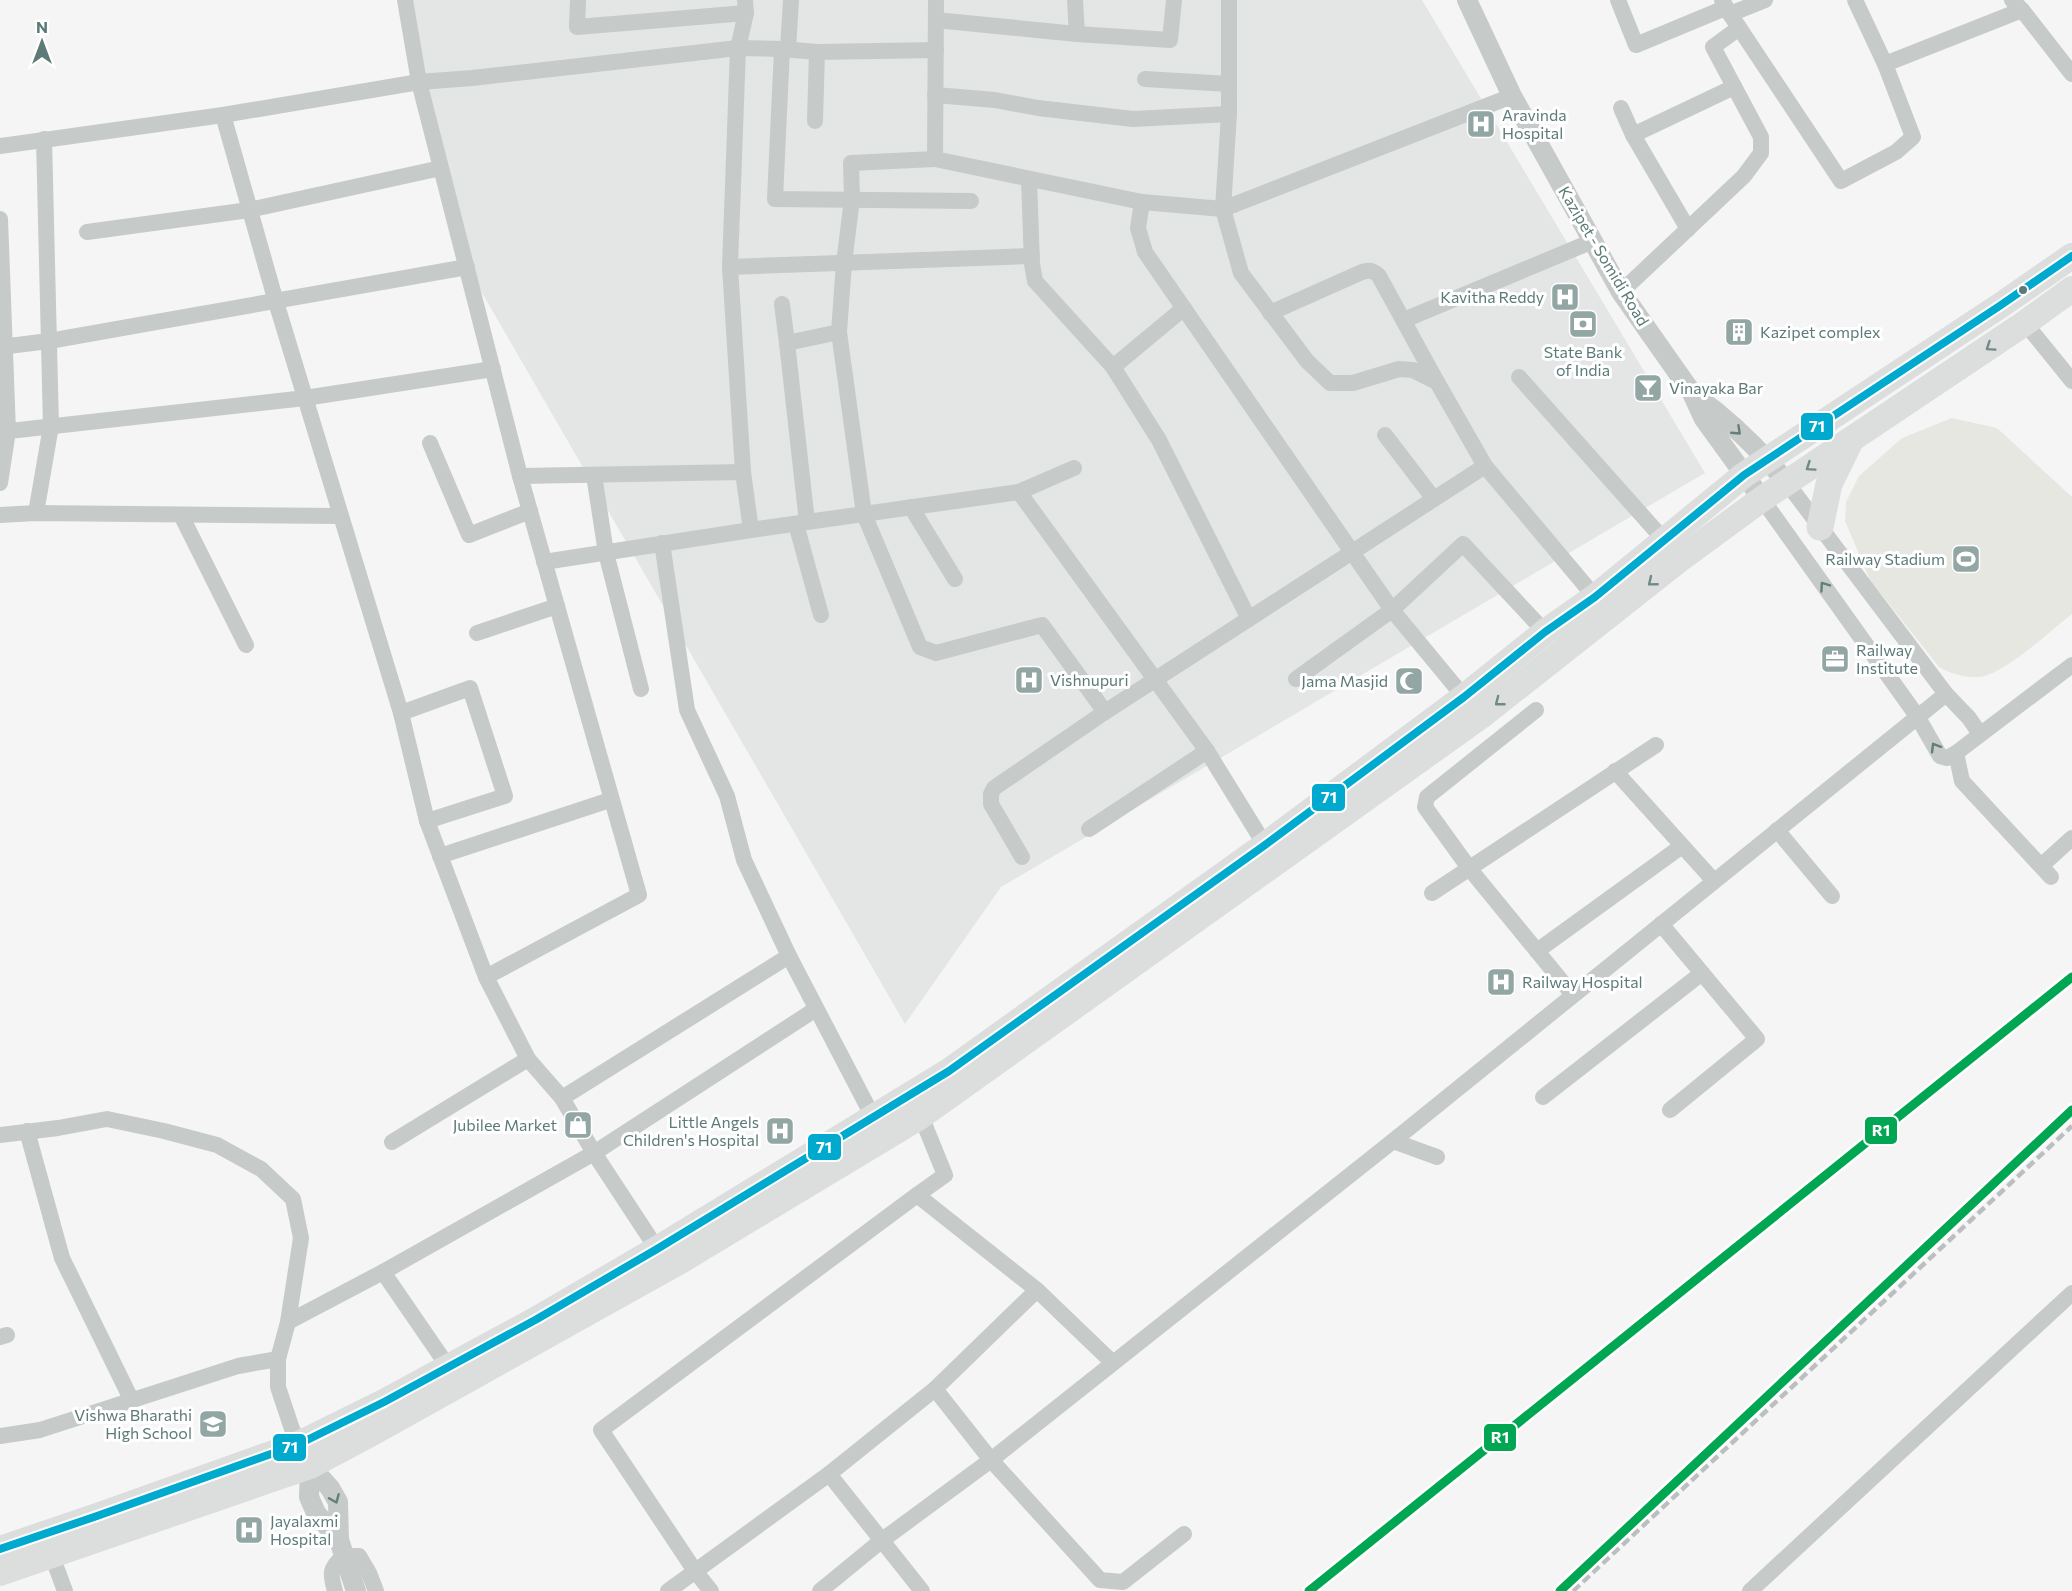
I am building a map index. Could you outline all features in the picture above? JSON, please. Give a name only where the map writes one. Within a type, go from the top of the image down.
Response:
[{"type":"highway","points":[[1820,527],[1829,484],[1850,441]]},
{"type":"main road","points":[[0,1574],[52,1556],[304,1455],[449,1368],[657,1249],[949,1071],[1265,845],[1464,696],[1545,632],[1595,597],[1744,476],[2072,256]]},
{"type":"main road","points":[[0,1549],[97,1516],[372,1433],[678,1263],[921,1116],[1481,716],[1680,559],[1762,499],[2072,289]]},
{"type":"street","points":[[405,0],[419,82],[520,476],[610,800],[639,895],[486,977]]},
{"type":"street","points":[[578,0],[577,27],[745,7],[738,48],[730,267],[743,472],[751,530]]},
{"type":"street","points":[[791,0],[785,49],[775,199],[971,201]]},
{"type":"street","points":[[935,159],[936,0]]},
{"type":"street","points":[[1076,0],[1077,34]]},
{"type":"street","points":[[936,20],[1077,34],[1170,40],[1174,0]]},
{"type":"street","points":[[1229,0],[1229,114],[1223,209],[1240,273],[1307,361],[1330,383],[1353,383],[1399,369],[1413,370],[1437,382]]},
{"type":"street","points":[[1618,0],[1636,45],[1765,0]]},
{"type":"street","points":[[1729,12],[1841,181],[1896,152],[1913,137],[1886,64],[1855,0]]},
{"type":"street","name":"Kazipet - Somidi Road","points":[[1470,1],[1512,96],[1621,292],[1692,393],[1704,419],[1762,499]]},
{"type":"street","points":[[1886,64],[2017,5],[2072,74]]},
{"type":"street","points":[[1621,292],[1744,176],[1761,153],[1761,137],[1713,47],[1729,12]]},
{"type":"street","points":[[0,146],[223,115],[419,82],[738,48],[818,52],[936,50]]},
{"type":"street","points":[[815,121],[818,52]]},
{"type":"street","points":[[1144,79],[1229,84]]},
{"type":"street","points":[[1633,135],[1734,87]]},
{"type":"street","points":[[935,95],[995,100],[1038,108],[1133,119],[1229,114]]},
{"type":"street","points":[[1105,712],[1042,625],[936,653],[920,647],[864,514],[839,332],[852,199],[851,163],[935,159],[1142,202],[1223,209],[1512,96]]},
{"type":"street","points":[[1621,108],[1633,135],[1688,229]]},
{"type":"street","points":[[223,115],[340,516],[402,713],[427,821],[486,977],[528,1059],[562,1098],[594,1153],[657,1249]]},
{"type":"street","points":[[36,513],[51,426],[44,139]]},
{"type":"street","points":[[87,232],[249,210],[441,168]]},
{"type":"street","points":[[1029,179],[1035,281],[1113,367],[1159,440],[1249,619]]},
{"type":"street","points":[[1142,202],[1138,228],[1145,252],[1392,610],[1464,696]]},
{"type":"street","points":[[0,219],[4,432],[0,483]]},
{"type":"street","points":[[1404,320],[1593,241]]},
{"type":"street","points":[[730,267],[1032,256]]},
{"type":"street","points":[[2,347],[276,302],[467,267]]},
{"type":"street","points":[[1270,313],[1370,270],[1379,276],[1485,466],[1595,597]]},
{"type":"street","points":[[782,304],[801,523],[822,615]]},
{"type":"street","points":[[1113,367],[1184,308]]},
{"type":"street","points":[[2025,323],[2072,381]]},
{"type":"street","points":[[787,343],[839,332]]},
{"type":"street","points":[[4,432],[305,398],[493,369]]},
{"type":"street","points":[[1519,377],[1664,540]]},
{"type":"street","points":[[1692,393],[1710,406],[1768,459],[1946,694],[1980,734]]},
{"type":"street","points":[[1385,435],[1434,499]]},
{"type":"street","points":[[430,443],[469,536],[530,511]]},
{"type":"street","points":[[1022,857],[991,804],[991,794],[994,788],[1105,712],[1485,466]]},
{"type":"street","points":[[544,561],[1019,492],[1074,468]]},
{"type":"street","points":[[520,476],[743,472]]},
{"type":"street","points":[[594,475],[606,553],[641,689]]},
{"type":"street","points":[[1019,492],[1207,751],[1265,845]]},
{"type":"street","points":[[1762,499],[1917,716],[1940,756],[1947,758],[1956,753],[2072,665]]},
{"type":"street","points":[[911,507],[955,579]]},
{"type":"street","points":[[0,515],[36,513],[340,516]]},
{"type":"street","points":[[181,515],[246,645]]},
{"type":"street","points":[[662,543],[687,710],[727,796],[744,860],[789,956],[873,1117]]},
{"type":"street","points":[[1296,679],[1392,610],[1463,544],[1545,632]]},
{"type":"street","points":[[477,633],[556,606]]},
{"type":"street","points":[[402,713],[470,688],[505,796],[427,821]]},
{"type":"street","points":[[820,1591],[882,1541],[991,1460],[1394,1141],[1946,694]]},
{"type":"street","points":[[1536,710],[1427,797],[1424,802],[1427,812],[1469,868],[1573,995]]},
{"type":"street","points":[[1432,893],[1656,745]]},
{"type":"street","points":[[1089,829],[1207,751]]},
{"type":"street","points":[[1956,753],[1962,781],[2046,871],[2072,838]]},
{"type":"street","points":[[1615,771],[1714,881]]},
{"type":"street","points":[[440,856],[610,800]]},
{"type":"street","points":[[1777,830],[1832,896]]},
{"type":"street","points":[[1537,951],[1682,846]]},
{"type":"street","points":[[1661,924],[1757,1039],[1670,1110]]},
{"type":"street","points":[[562,1098],[789,956]]},
{"type":"street","points":[[1543,1096],[1702,973]]},
{"type":"street","points":[[288,1322],[383,1272],[594,1153],[816,1009]]},
{"type":"street","points":[[392,1142],[528,1059]]},
{"type":"street","points":[[711,1591],[695,1571],[601,1430],[945,1175],[921,1116]]},
{"type":"street","points":[[0,1135],[107,1119],[164,1131],[217,1145],[261,1169],[293,1199],[301,1238],[288,1322],[278,1359],[278,1387],[304,1455],[338,1502],[344,1554],[356,1591]]},
{"type":"street","points":[[27,1131],[62,1258],[131,1399]]},
{"type":"street","points":[[1394,1141],[1437,1158]]},
{"type":"street","points":[[917,1195],[1037,1290],[1113,1363]]},
{"type":"street","points":[[383,1272],[449,1368]]},
{"type":"street","points":[[668,1591],[829,1474],[935,1389],[1037,1290]]},
{"type":"street","points":[[1750,1591],[2072,1293]]},
{"type":"street","points":[[0,1436],[40,1430],[238,1366],[278,1359]]},
{"type":"street","points":[[935,1389],[991,1460],[1100,1580],[1123,1582],[1184,1534]]},
{"type":"street","points":[[829,1474],[922,1591]]},
{"type":"street","points":[[335,1591],[330,1576],[335,1563],[344,1554]]},
{"type":"street","points":[[344,1554],[359,1556],[376,1591]]},
{"type":"street","points":[[52,1556],[65,1591]]},
{"type":"shaded area","name":"Vishnupuri","points":[[402,0],[1422,0],[1705,473],[1001,887],[905,1024],[467,267]]},
{"type":"shaded area","name":"Railway Stadium","points":[[1952,418],[1997,428],[2072,497],[2072,614],[2001,669],[1979,677],[1958,675],[1939,667],[1870,580],[1845,521],[1846,502],[1859,476],[1902,438]]},
{"type":"railway","points":[[1560,1591],[2072,1110]]},
{"type":"railway","points":[[1573,1591],[2072,1126]]},
{"type":"transit line","name":"71","points":[[0,1549],[299,1444],[384,1402],[537,1319],[657,1249],[949,1071],[1265,845],[1464,697],[1545,632],[1595,597],[1744,475],[2072,256]]},
{"type":"transit line","name":"R1","points":[[1309,1591],[2072,977]]},
{"type":"transit line","name":"R1","points":[[1560,1591],[2072,1110]]},
{"type":"place","name":"Aravinda Hospital","points":[[1481,124]]},
{"type":"place","name":"Kavitha Reddy","points":[[1565,297]]},
{"type":"place","name":"State Bank of India","points":[[1583,324]]},
{"type":"place","name":"Kazipet complex","points":[[1739,332]]},
{"type":"place","name":"Vinayaka Bar","points":[[1648,388]]},
{"type":"place","name":"Railway Stadium","points":[[1966,559]]},
{"type":"place","name":"Railway Institute","points":[[1835,659]]},
{"type":"place","name":"Vishnupuri","points":[[1029,680]]},
{"type":"place","name":"Jama Masjid","points":[[1409,681]]},
{"type":"place","name":"Railway Hospital","points":[[1501,982]]},
{"type":"place","name":"Jubilee Market","points":[[578,1125]]},
{"type":"place","name":"Little Angels Children's Hospital","points":[[780,1131]]},
{"type":"place","name":"Vishwa Bharathi High School","points":[[213,1424]]},
{"type":"place","name":"Jayalaxmi Hospital","points":[[249,1530]]}]
